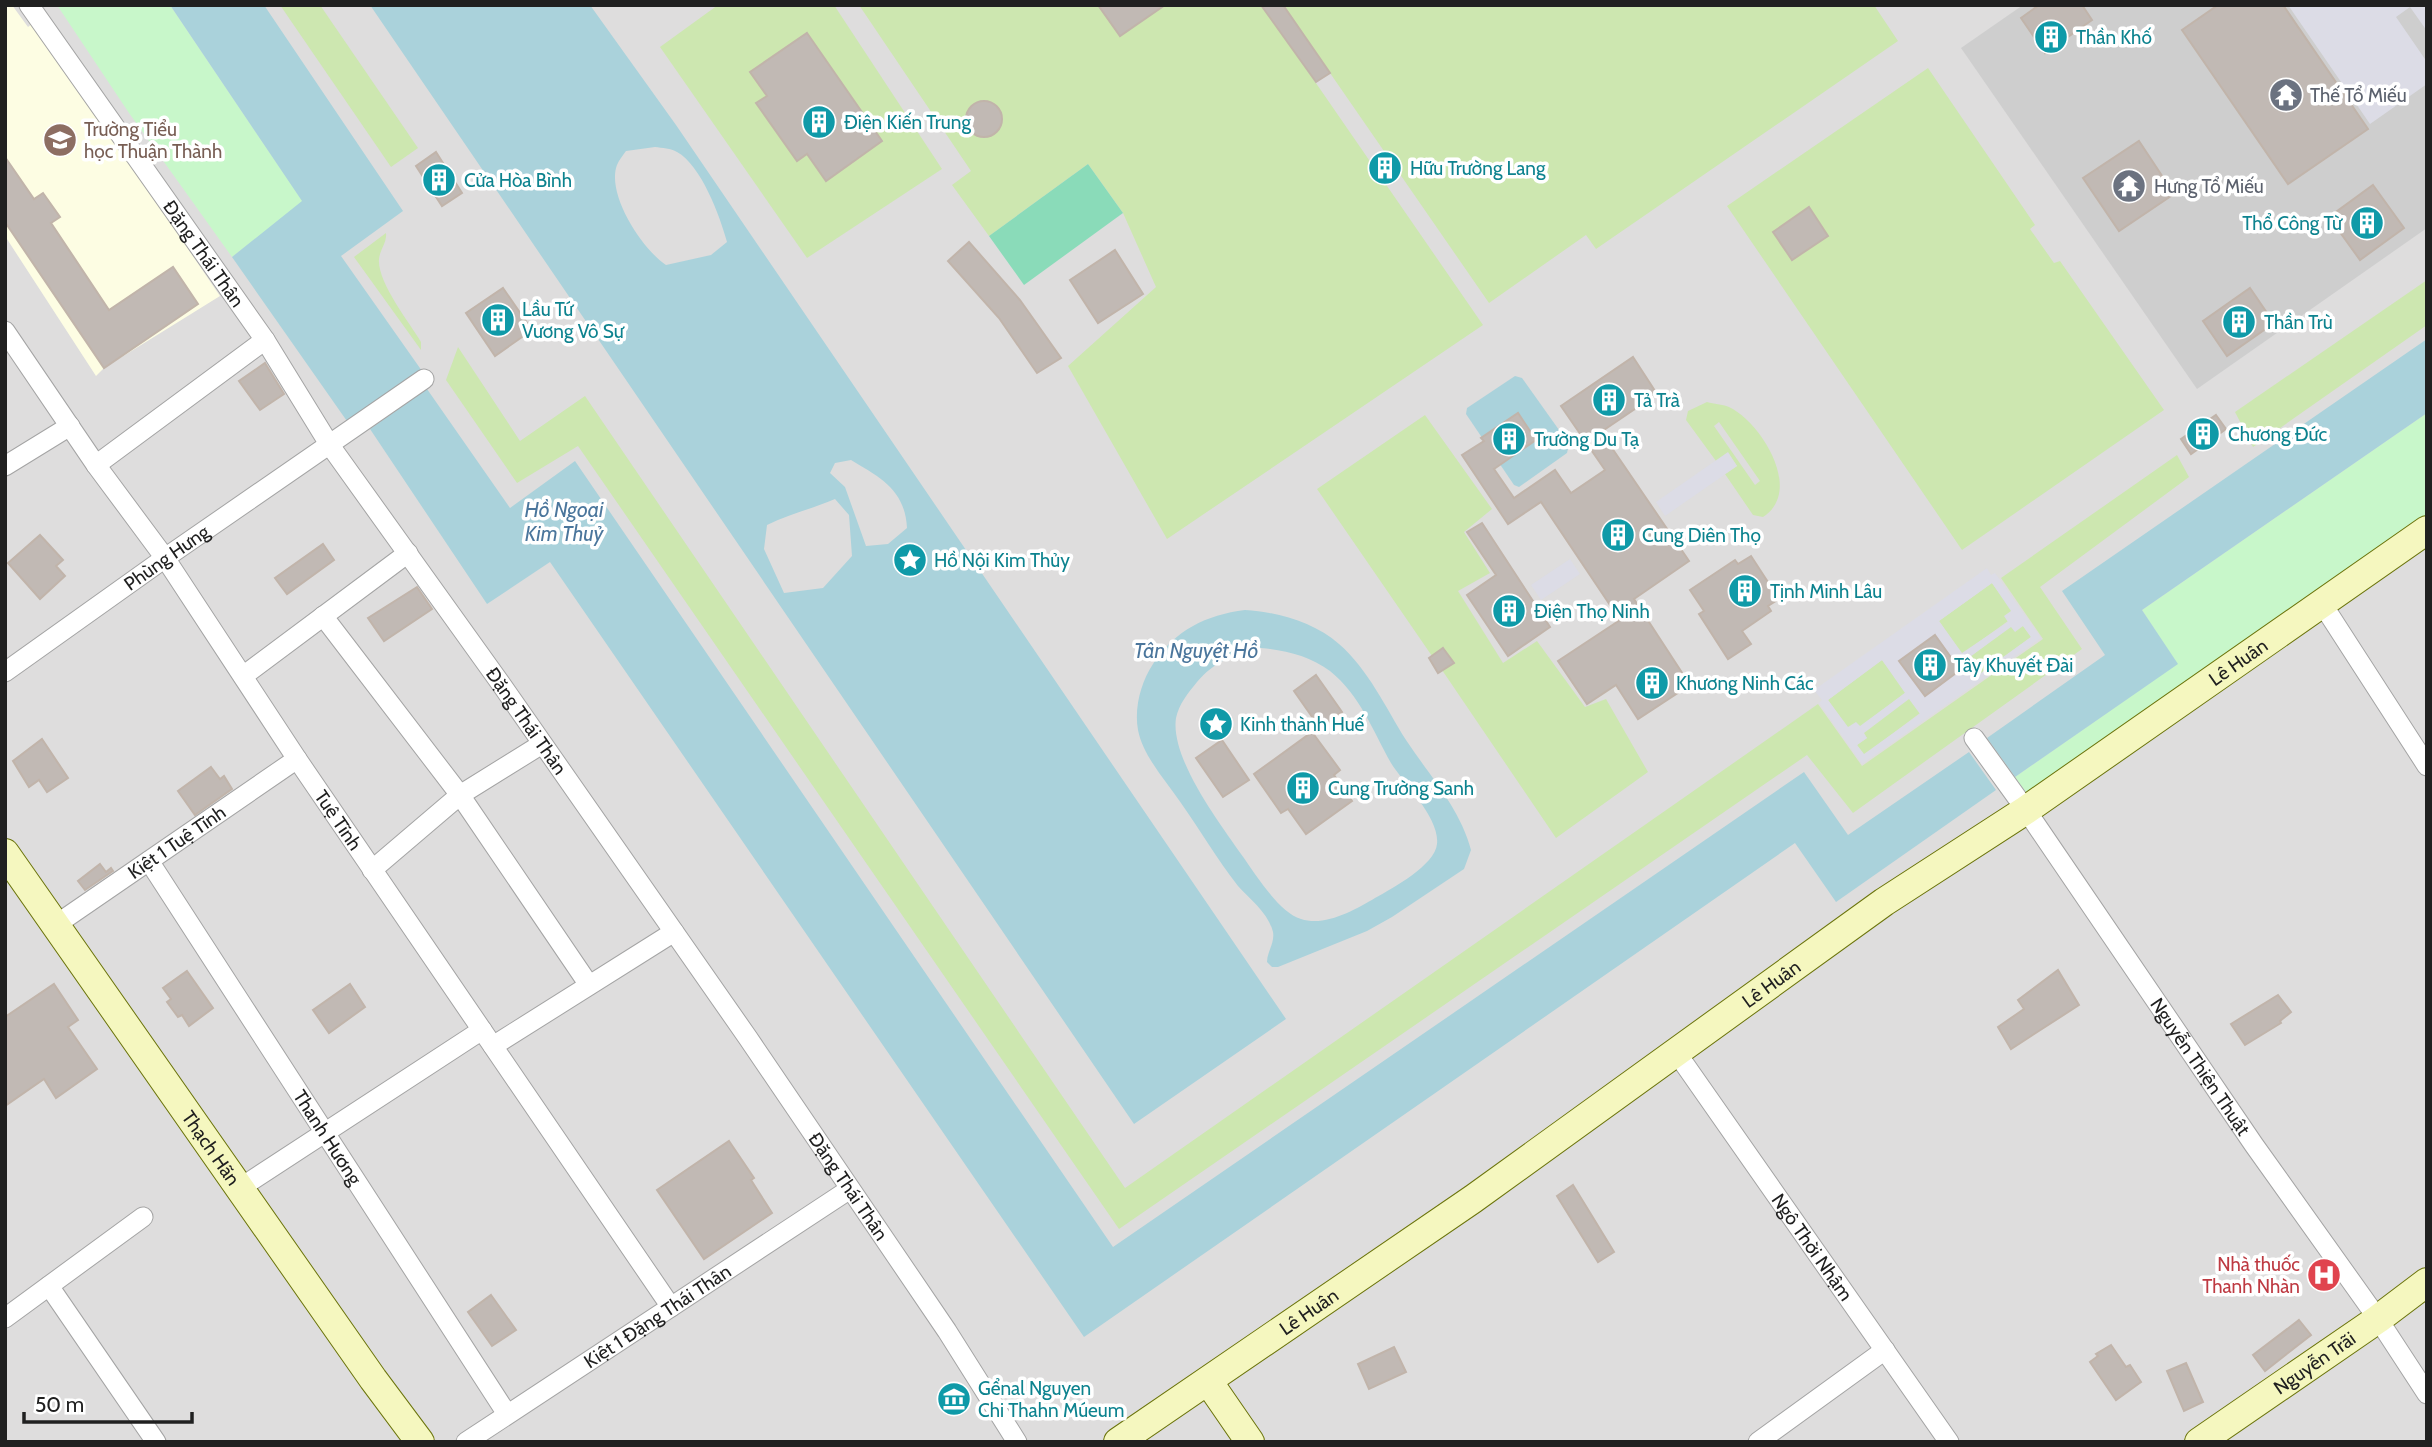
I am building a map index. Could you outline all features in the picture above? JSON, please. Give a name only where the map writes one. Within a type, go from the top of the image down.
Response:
[{"type":"street","name":"Đặng Thái Thân","points":[[29,5],[265,341],[329,444],[674,932],[947,1331],[1017,1442]]},
{"type":"street","name":"Tuệ Tĩnh","points":[[5,331],[96,465],[165,558],[297,759],[671,1307]]},
{"type":"street","points":[[96,465],[265,341]]},
{"type":"street","name":"Phùng Hưng","points":[[5,671],[424,379]]},
{"type":"street","points":[[5,466],[70,426]]},
{"type":"street","name":"Lê Huân","points":[[1118,1442],[1473,1199],[1884,902],[2026,810],[2427,530]]},
{"type":"street","points":[[243,676],[408,553]]},
{"type":"street","points":[[2321,602],[2427,766]]},
{"type":"street","points":[[323,616],[460,795],[589,985]]},
{"type":"street","name":"Nguyễn Thiện Thuật","points":[[1974,738],[2254,1145],[2378,1319],[2427,1394]]},
{"type":"street","points":[[372,870],[460,795],[542,744]]},
{"type":"street","name":"Kiệt 1 Tuệ Tĩnh","points":[[57,924],[297,759]]},
{"type":"street","name":"Thạch Hãn","points":[[5,853],[373,1379],[420,1442]]},
{"type":"street","name":"Thanh Hương","points":[[149,861],[508,1414]]},
{"type":"street","points":[[240,1188],[325,1133],[487,1038],[589,985],[674,932]]},
{"type":"street","name":"Ngô Thời Nhậm","points":[[1676,1052],[1949,1442]]},
{"type":"street","name":"Kiệt 1 Đặng Thái Thân","points":[[466,1442],[850,1189]]},
{"type":"street","points":[[5,1318],[143,1217]]},
{"type":"street","name":"Nguyễn Trãi","points":[[2199,1442],[2378,1319],[2427,1282]]},
{"type":"street","points":[[49,1286],[156,1442]]},
{"type":"street","points":[[1758,1442],[1885,1350]]},
{"type":"street","points":[[1208,1381],[1250,1442]]},
{"type":"shaded area","name":"Kinh thành Huế","points":[[5,5],[2427,5],[2427,1442],[5,1442]]},
{"type":"shaded area","name":"Trường Tiểu học Thuận Thành","points":[[5,5],[12,5],[28,27],[34,22],[220,296],[104,368],[96,376],[5,236]]},
{"type":"shaded area","points":[[2023,5],[2427,5],[2427,228],[2197,389],[1961,48]]},
{"type":"shaded area","points":[[2288,5],[2427,5],[2427,31],[2410,7],[2396,17],[2427,62],[2427,84],[2370,124]]},
{"type":"shaded area","points":[[1728,452],[1737,466],[1665,516],[1656,502]]},
{"type":"shaded area","points":[[1570,559],[1580,574],[1541,600],[1531,585]]},
{"type":"shaded area","points":[[1987,568],[1991,575],[1995,573],[2041,638],[1862,764],[1819,703],[1822,700],[1814,690]],"holes":[[[1992,583],[2011,611],[2004,616],[2008,622],[1962,653],[1939,621]],[[2023,626],[2031,637],[1978,675],[1967,659],[2011,627],[2015,632]],[[1882,660],[1905,693],[1860,726],[1856,722],[1848,727],[1828,700]],[[1900,661],[1959,670],[1925,696]],[[1909,699],[1920,714],[1864,754],[1857,745],[1867,738],[1864,733]]]},
{"type":"green space","points":[[57,5],[170,5],[303,202],[232,257],[129,113]]},
{"type":"green space","points":[[280,5],[320,5],[418,148],[391,167]]},
{"type":"green space","points":[[718,5],[834,5],[942,169],[807,258],[660,47]]},
{"type":"green space","points":[[859,5],[1098,5],[1120,36],[1165,5],[1262,5],[1483,325],[1167,539],[1068,366],[1156,287],[1123,213],[1088,164],[989,236],[952,185],[971,171]]},
{"type":"green space","points":[[1283,5],[1874,5],[1898,41],[1596,249],[1586,235],[1489,303]]},
{"type":"green space","points":[[1928,68],[2035,225],[2030,229],[2054,263],[2060,261],[2164,410],[1962,550],[1727,206]]},
{"type":"green space","points":[[1088,164],[1123,213],[1024,285],[989,236]]},
{"type":"green space","points":[[386,233],[379,259],[383,279],[421,342],[421,350],[354,257]]},
{"type":"green space","points":[[2427,280],[2427,325],[2253,447],[2235,412]]},
{"type":"green space","points":[[458,347],[520,441],[585,396],[1125,1188],[1818,704],[1862,766],[2043,639],[2001,578],[2177,455],[2189,477],[2040,587],[2082,649],[1853,813],[1807,755],[1119,1229],[578,446],[517,483],[446,380]]},
{"type":"green space","points":[[1707,402],[1729,407],[1754,427],[1765,442],[1779,475],[1779,491],[1775,505],[1763,517],[1753,515],[1725,474],[1737,466],[1728,453],[1716,461],[1686,420],[1688,411]],"holes":[[[1719,422],[1760,481],[1755,485],[1714,426]]]},
{"type":"green space","points":[[2427,413],[2427,518],[2032,801],[2015,777],[2177,664],[2142,610]]},
{"type":"green space","points":[[1425,415],[1492,509],[1464,532],[1490,573],[1458,591],[1503,663],[1537,641],[1585,707],[1606,699],[1648,772],[1556,838],[1442,670],[1436,654],[1432,656],[1317,489]]},
{"type":"green space","points":[[1992,583],[2012,611],[2008,621],[1962,654],[1939,621]]},
{"type":"green space","points":[[2011,626],[2023,626],[2031,637],[1978,676],[1967,659]]},
{"type":"green space","points":[[1882,660],[1906,692],[1860,727],[1848,728],[1828,700]]},
{"type":"green space","points":[[1909,698],[1920,713],[1864,755],[1857,745],[1867,738],[1863,733]]},
{"type":"water","points":[[170,5],[264,5],[403,211],[341,256],[422,371],[349,424],[232,257],[302,201]]},
{"type":"water","name":"Hồ Nội Kim Thủy","points":[[370,5],[590,5],[676,125],[1286,1019],[1134,1124]],"holes":[[[655,147],[677,152],[702,179],[727,242],[711,255],[666,265],[647,247],[628,220],[617,191],[617,165],[626,151]],[[851,460],[890,486],[902,504],[907,528],[888,544],[866,546],[845,487],[830,473],[835,463]],[[835,499],[849,515],[852,556],[823,588],[784,593],[764,549],[767,525]]]},
{"type":"water","points":[[2427,339],[2427,413],[2142,610],[2178,664],[2015,777],[1987,738],[2105,655],[2062,591]]},
{"type":"water","points":[[1515,376],[1522,378],[1569,444],[1567,453],[1519,487],[1514,485],[1466,414],[1467,408]]},
{"type":"water","name":"Hồ Ngoại Kim Thuỷ","points":[[427,389],[510,508],[575,461],[1113,1247],[1804,772],[1848,835],[1969,752],[1996,790],[1836,902],[1795,843],[1084,1337],[550,562],[487,604],[370,429]]},
{"type":"water","name":"Tân Nguyệt Hồ","points":[[1245,610],[1282,616],[1307,624],[1339,644],[1368,677],[1406,740],[1452,806],[1471,850],[1464,869],[1392,917],[1367,931],[1278,967],[1272,967],[1267,962],[1273,936],[1268,919],[1230,876],[1156,768],[1138,730],[1137,713],[1142,687],[1162,652],[1181,633],[1193,626],[1231,612]],"holes":[[[1261,648],[1288,652],[1314,661],[1330,671],[1350,691],[1391,763],[1427,812],[1436,834],[1434,852],[1421,868],[1392,888],[1330,919],[1310,921],[1292,915],[1268,891],[1198,789],[1188,770],[1176,734],[1179,708],[1197,682],[1218,664]]]},
{"type":"building","points":[[1098,5],[1165,5],[1120,36]]},
{"type":"building","points":[[1261,5],[1283,5],[1330,73],[1316,82]]},
{"type":"building","name":"Thần Khố","points":[[2039,5],[2082,5],[2092,20],[2045,53],[2021,18]]},
{"type":"building","name":"Thế Tổ Miếu","points":[[2218,5],[2283,5],[2368,129],[2288,184],[2182,30]]},
{"type":"building","name":"Điện Kiến Trung","points":[[807,33],[882,141],[826,181],[807,154],[797,161],[756,103],[767,96],[750,72]]},
{"type":"building","points":[[984,101],[997,106],[1002,119],[997,132],[984,137],[971,132],[966,119],[971,106]]},
{"type":"building","name":"Hưng Tổ Miếu","points":[[2139,141],[2174,194],[2119,231],[2083,178]]},
{"type":"building","name":"Cửa Hòa Bình","points":[[436,152],[462,193],[442,206],[416,166]]},
{"type":"building","points":[[5,157],[34,199],[43,193],[60,217],[51,223],[109,310],[173,267],[198,304],[104,368],[5,222]]},
{"type":"building","name":"Thổ Công Từ","points":[[2373,185],[2404,228],[2360,260],[2329,217]]},
{"type":"building","points":[[1809,207],[1828,236],[1792,260],[1773,232]]},
{"type":"building","points":[[969,242],[1020,300],[1061,358],[1037,373],[999,318],[948,261]]},
{"type":"building","points":[[1115,250],[1143,294],[1098,323],[1070,280]]},
{"type":"building","name":"Lầu Tứ Vương Vô Sự","points":[[503,288],[532,330],[495,356],[466,313]]},
{"type":"building","name":"Thần Trù","points":[[2250,288],[2274,323],[2227,356],[2203,321]]},
{"type":"building","points":[[1633,357],[1657,394],[1601,432],[1689,561],[1634,599],[1690,685],[1638,719],[1616,685],[1587,704],[1558,661],[1620,620],[1541,502],[1508,524],[1462,455],[1484,441],[1481,438],[1518,413],[1536,440],[1494,469],[1514,498],[1555,470],[1571,493],[1605,470],[1561,406]]},
{"type":"building","points":[[265,363],[284,394],[260,410],[239,381]]},
{"type":"building","name":"Chương Đức","points":[[2216,415],[2226,429],[2191,454],[2181,439]]},
{"type":"building","name":"Điện Thọ Ninh","points":[[1482,523],[1550,627],[1508,656],[1467,595],[1496,575],[1467,532]]},
{"type":"building","points":[[40,535],[63,560],[56,566],[65,576],[40,599],[8,563]]},
{"type":"building","points":[[323,544],[334,560],[287,594],[275,578]]},
{"type":"building","points":[[1751,556],[1779,599],[1768,606],[1771,611],[1742,631],[1751,644],[1728,659],[1699,614],[1704,611],[1690,590],[1735,560],[1738,564]]},
{"type":"building","points":[[417,587],[432,609],[384,641],[368,618]]},
{"type":"building","name":"Tây Khuyết Đài","points":[[1935,635],[1960,670],[1925,696],[1899,661]]},
{"type":"building","points":[[1443,648],[1454,663],[1438,673],[1429,658]]},
{"type":"building","points":[[1316,675],[1342,712],[1320,728],[1294,691]]},
{"type":"building","name":"Cung Trường Sanh","points":[[1312,732],[1340,770],[1334,775],[1352,801],[1306,834],[1288,809],[1281,813],[1254,774]]},
{"type":"building","points":[[42,739],[68,778],[47,792],[39,780],[29,787],[13,761]]},
{"type":"building","points":[[1222,740],[1249,780],[1223,797],[1196,758]]},
{"type":"building","points":[[211,767],[220,779],[224,776],[232,789],[195,815],[178,791]]},
{"type":"building","points":[[100,864],[106,872],[111,868],[113,871],[85,890],[78,881]]},
{"type":"building","points":[[2058,970],[2079,1005],[2011,1049],[1998,1027],[2024,1009],[2018,1000]]},
{"type":"building","points":[[187,971],[213,1008],[189,1026],[182,1015],[178,1017],[167,1002],[171,999],[163,988]]},
{"type":"building","points":[[54,984],[78,1020],[68,1027],[97,1069],[56,1098],[44,1079],[5,1106],[5,1017]]},
{"type":"building","points":[[350,984],[365,1007],[329,1033],[313,1010]]},
{"type":"building","points":[[2278,995],[2291,1012],[2281,1023],[2245,1045],[2231,1024]]},
{"type":"building","points":[[729,1141],[754,1178],[751,1180],[772,1213],[704,1259],[657,1190]]},
{"type":"building","points":[[1573,1185],[1614,1252],[1598,1262],[1557,1196]]},
{"type":"building","points":[[491,1295],[516,1330],[492,1346],[468,1312]]},
{"type":"building","points":[[2299,1320],[2311,1335],[2265,1371],[2253,1355]]},
{"type":"building","points":[[2111,1345],[2126,1367],[2130,1365],[2141,1382],[2116,1400],[2090,1362],[2098,1356],[2096,1354]]},
{"type":"building","points":[[1394,1347],[1406,1372],[1369,1389],[1358,1364]]},
{"type":"building","points":[[2186,1363],[2203,1402],[2184,1411],[2167,1371]]},
{"type":"place","name":"Thần Khố","points":[[2051,37]]},
{"type":"place","name":"Thế Tổ Miếu","points":[[2286,95]]},
{"type":"place","name":"Điện Kiến Trung","points":[[819,122]]},
{"type":"place","name":"Trường Tiểu học Thuận Thành","points":[[60,140]]},
{"type":"place","name":"Hữu Trường Lang","points":[[1385,168]]},
{"type":"place","name":"Cửa Hòa Bình","points":[[439,180]]},
{"type":"place","name":"Hưng Tổ Miếu","points":[[2129,186]]},
{"type":"place","name":"Thổ Công Từ","points":[[2367,223]]},
{"type":"place","name":"Lầu Tứ Vương Vô Sự","points":[[498,320]]},
{"type":"place","name":"Thần Trù","points":[[2239,322]]},
{"type":"place","name":"Tả Trà","points":[[1609,400]]},
{"type":"place","name":"Chương Đức","points":[[2203,434]]},
{"type":"place","name":"Trường Du Tạ","points":[[1509,439]]},
{"type":"place","name":"Cung Diên Thọ","points":[[1618,535]]},
{"type":"place","name":"Hồ Nội Kim Thủy","points":[[910,560]]},
{"type":"place","name":"Tịnh Minh Lâu","points":[[1745,591]]},
{"type":"place","name":"Điện Thọ Ninh","points":[[1509,611]]},
{"type":"place","name":"Tây Khuyết Đài","points":[[1930,665]]},
{"type":"place","name":"Khương Ninh Các","points":[[1652,683]]},
{"type":"place","name":"Kinh thành Huế","points":[[1216,724]]},
{"type":"place","name":"Cung Trường Sanh","points":[[1303,788]]},
{"type":"place","name":"Nhà thuốc Thanh Nhàn","points":[[2324,1275]]},
{"type":"place","name":"Gểnal Nguyen Chi Thahn Múeum","points":[[954,1399]]}]
